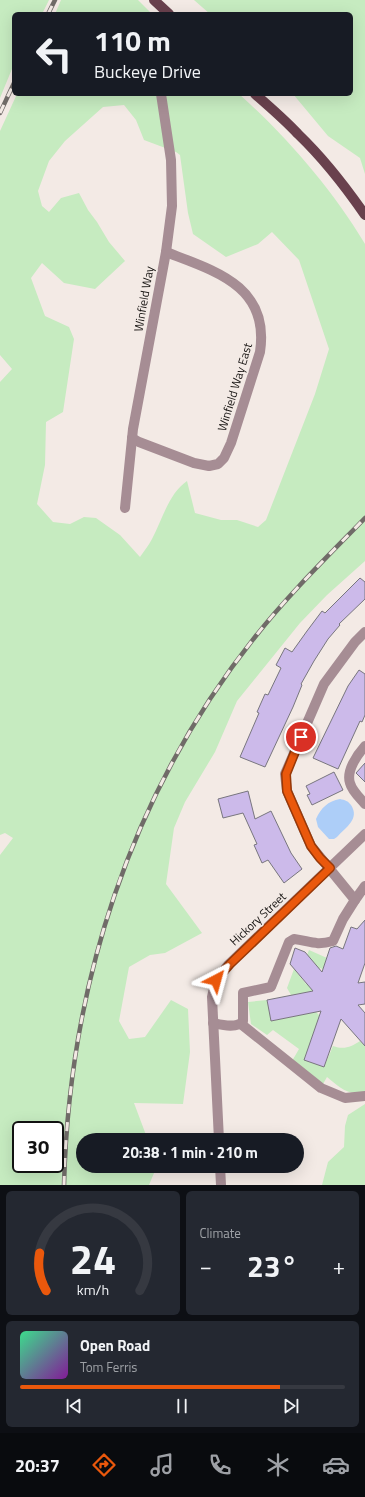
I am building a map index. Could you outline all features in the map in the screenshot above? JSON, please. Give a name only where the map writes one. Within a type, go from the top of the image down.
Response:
[{"type":"main road","points":[[257,96],[320,156],[365,215]]},
{"type":"street","name":"Winfield Way","points":[[125,508],[132,438],[166,252],[172,206],[172,171],[162,96]]},
{"type":"street","name":"Winfield Way East","points":[[132,438],[194,463],[208,466],[218,464],[224,458],[231,444],[263,338],[256,311],[243,290],[211,270],[166,252]]},
{"type":"street","points":[[355,900],[311,846],[287,791],[286,774],[324,684],[355,642],[365,632]]},
{"type":"street","points":[[365,746],[359,753],[350,770],[349,783],[365,804]]},
{"type":"street","name":"Hickory Street","points":[[219,1133],[212,997],[216,980],[221,973],[365,834]]},
{"type":"street","points":[[241,1024],[243,1021],[243,993],[271,987],[289,942],[294,939],[312,944],[333,941],[343,919],[365,886]]},
{"type":"street","points":[[213,1023],[233,1026],[241,1024]]},
{"type":"street","points":[[241,1024],[321,1088],[345,1098],[365,1096]]},
{"type":"street","points":[[220,1173],[221,1185]]},
{"type":"green space","points":[[0,0],[49,0],[43,12],[12,12],[12,69],[0,98]]},
{"type":"green space","points":[[61,0],[138,0],[150,12],[56,12]]},
{"type":"green space","points":[[194,0],[365,0],[365,174],[360,158],[328,136],[295,96],[353,96],[353,12],[208,12]]},
{"type":"green space","points":[[16,96],[241,96],[308,164],[338,203],[365,244],[365,561],[327,595],[300,623],[237,701],[215,752],[185,802],[174,828],[166,884],[202,933],[165,953],[150,955],[129,967],[119,1021],[129,1039],[145,1037],[171,1000],[188,1009],[190,1052],[183,1104],[134,1103],[145,1133],[76,1133],[76,1173],[154,1173],[149,1185],[0,1185],[0,855],[13,838],[5,833],[0,835],[0,382],[12,369],[0,355],[0,131]],"holes":[[[124,105],[136,120],[144,140],[176,152],[180,155],[188,213],[193,234],[226,257],[258,244],[272,232],[299,260],[329,349],[315,394],[266,520],[258,527],[237,520],[221,520],[195,513],[187,481],[175,492],[166,507],[152,539],[140,557],[120,535],[96,518],[84,517],[70,524],[53,522],[37,504],[45,465],[46,422],[63,412],[74,339],[69,327],[45,316],[31,278],[42,263],[64,283],[95,289],[125,261],[109,242],[88,210],[79,193],[61,198],[49,212],[42,206],[38,191],[49,161],[65,141],[103,107]]]},
{"type":"green space","points":[[309,950],[327,958],[325,964],[336,968],[329,977],[321,968],[319,969],[307,955]]},
{"type":"green space","points":[[294,969],[306,984],[318,987],[313,991],[291,995],[287,988]]},
{"type":"green space","points":[[267,1000],[271,1021],[316,1012],[320,1016],[304,1060],[324,1067],[333,1046],[341,1048],[347,1047],[360,1041],[365,1046],[365,1091],[360,1093],[349,1092],[327,1077],[323,1084],[292,1061],[299,1049],[273,1030],[267,1035],[251,1024],[248,1002]]},
{"type":"green space","points":[[365,1104],[365,1185],[322,1185],[328,1162],[344,1147],[345,1126],[348,1115]]},
{"type":"water","points":[[340,799],[351,805],[354,814],[353,819],[337,837],[334,839],[329,839],[318,827],[316,819],[325,806],[332,801]]},
{"type":"building","points":[[360,578],[365,582],[365,599],[339,624],[340,625],[328,639],[314,661],[301,684],[302,685],[293,707],[265,767],[240,757],[259,713],[257,712],[265,694],[268,695],[281,668],[276,665],[285,648],[292,652],[322,611],[325,613]]},
{"type":"building","points":[[359,670],[365,674],[365,715],[362,722],[360,721],[338,769],[313,758],[348,686]]},
{"type":"building","points":[[365,763],[365,782],[356,773]]},
{"type":"building","points":[[334,772],[343,790],[312,805],[307,795],[310,794],[306,786]]},
{"type":"building","points":[[248,791],[255,819],[271,811],[291,853],[302,869],[284,883],[268,860],[262,863],[254,845],[257,844],[243,813],[223,818],[218,799]]},
{"type":"building","points":[[365,920],[365,963],[358,983],[365,982],[365,1004],[358,1005],[365,1013],[365,1046],[341,1019],[324,1067],[304,1060],[321,1011],[271,1021],[267,1000],[313,991],[290,964],[295,948],[305,952],[322,972],[330,948],[336,946],[343,949],[351,927],[357,929]]},
{"type":"railway","points":[[49,12],[55,0]]},
{"type":"railway","points":[[0,113],[12,87]]},
{"type":"railway","points":[[64,1185],[69,1111],[78,1038],[94,966],[114,895],[141,827],[173,761],[211,697],[268,621],[308,576],[365,518]]},
{"type":"route","points":[[216,980],[230,964],[330,868],[311,846],[287,791],[286,774],[301,737]]}]
